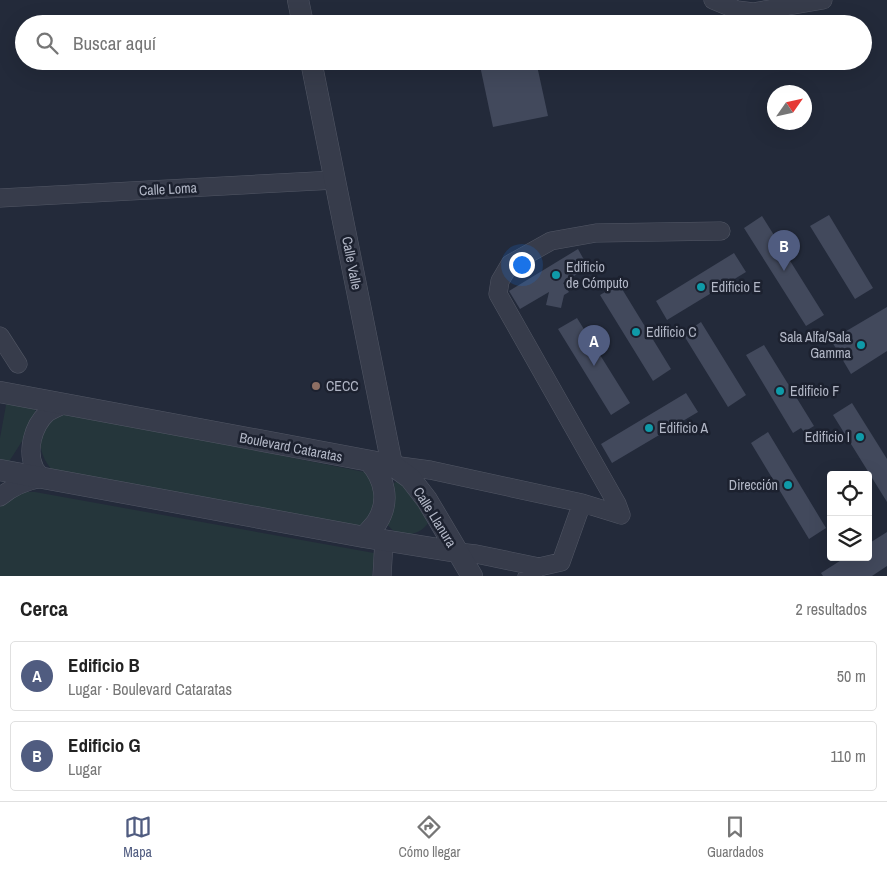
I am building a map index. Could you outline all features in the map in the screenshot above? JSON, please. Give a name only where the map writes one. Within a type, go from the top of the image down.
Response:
[{"type":"street","points":[[298,0],[301,15]]},
{"type":"street","points":[[713,0],[738,10],[753,12],[823,0]]},
{"type":"street","name":"Calle Valle","points":[[313,70],[392,465]]},
{"type":"street","name":"Calle Loma","points":[[0,198],[336,180]]},
{"type":"street","name":"Boulevard Cataratas","points":[[0,392],[370,462],[430,470],[582,504],[621,515],[617,504],[498,294],[500,281],[510,264],[551,241],[596,233],[721,231]]},
{"type":"street","points":[[0,336],[18,364]]},
{"type":"street","points":[[42,478],[35,469],[32,460],[32,440],[35,430],[47,414],[65,404]]},
{"type":"street","points":[[370,462],[376,469],[384,486],[385,495],[382,514],[376,523],[374,539],[382,576]]},
{"type":"street","name":"Calle Llanura","points":[[392,465],[410,478],[427,500],[472,576]]},
{"type":"street","points":[[0,470],[374,539],[476,554],[533,571],[561,562],[582,504]]},
{"type":"street","points":[[0,497],[19,484],[42,478]]},
{"type":"shaded area","points":[[8,403],[34,408],[37,415],[8,462],[0,461],[0,438],[6,405]]},
{"type":"shaded area","points":[[69,413],[374,474],[378,493],[368,529],[52,470],[42,453],[42,436],[45,428],[51,422]]},
{"type":"shaded area","points":[[398,480],[406,483],[428,523],[424,528],[413,534],[401,534],[390,528],[386,522],[392,485]]},
{"type":"shaded area","points":[[27,492],[374,553],[372,576],[0,576],[0,507],[12,497]]},
{"type":"building","points":[[481,70],[538,70],[548,116],[493,127]]},
{"type":"building","points":[[829,215],[873,288],[855,299],[810,226]]},
{"type":"building","points":[[762,216],[824,315],[806,326],[744,228]]},
{"type":"building","name":"Edificio de Cómputo","points":[[578,249],[588,267],[563,283],[569,292],[564,295],[561,308],[546,305],[549,292],[520,309],[509,291]]},
{"type":"building","name":"Edificio E","points":[[734,253],[746,272],[667,320],[656,301]]},
{"type":"building","name":"Edificio C","points":[[619,284],[671,369],[653,381],[600,295]]},
{"type":"building","name":"Sala Alfa/Sala Gamma","points":[[887,307],[887,351],[851,374],[831,340]]},
{"type":"building","points":[[577,318],[630,403],[611,415],[558,329]]},
{"type":"building","points":[[701,322],[746,395],[728,407],[683,334]]},
{"type":"building","name":"Edificio F","points":[[764,345],[814,426],[804,432],[801,428],[793,433],[746,355]]},
{"type":"building","name":"Edificio A","points":[[686,393],[698,412],[612,463],[601,444]]},
{"type":"building","name":"Edificio I","points":[[852,403],[887,459],[887,502],[872,478],[872,471],[868,471],[833,415]]},
{"type":"building","name":"Dirección","points":[[768,432],[826,528],[809,539],[751,443]]},
{"type":"building","points":[[887,532],[887,566],[872,576],[823,576],[821,573],[840,561],[872,561],[872,541]]},
{"type":"place","name":"Edificio G","points":[[784,271]]},
{"type":"place","name":"Edificio de Cómputo","points":[[556,275]]},
{"type":"place","name":"Edificio E","points":[[701,287]]},
{"type":"place","name":"Edificio C","points":[[636,332]]},
{"type":"place","name":"Sala Alfa/Sala Gamma","points":[[861,345]]},
{"type":"place","name":"Edificio B","points":[[594,366]]},
{"type":"place","name":"CECC","points":[[316,386]]},
{"type":"place","name":"Edificio F","points":[[780,391]]},
{"type":"place","name":"Edificio A","points":[[649,428]]},
{"type":"place","name":"Edificio I","points":[[860,437]]},
{"type":"place","name":"Dirección","points":[[788,485]]}]
